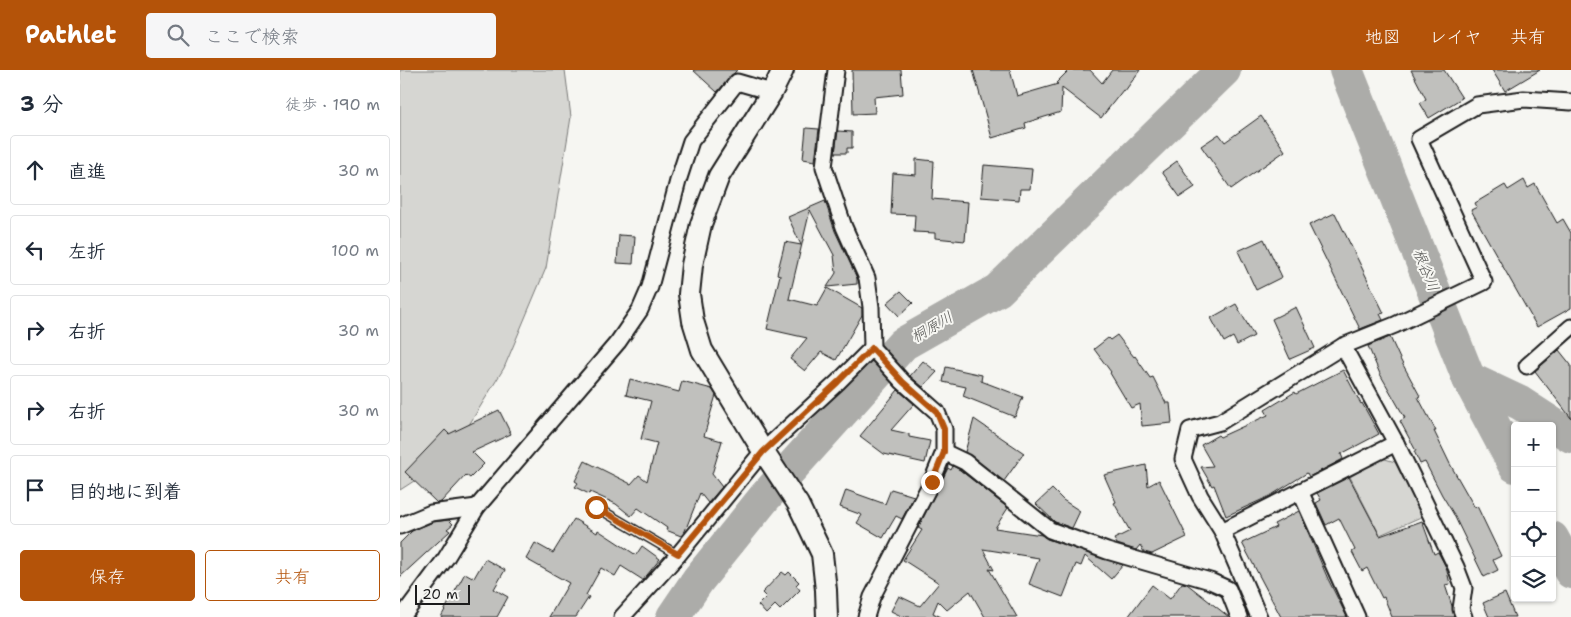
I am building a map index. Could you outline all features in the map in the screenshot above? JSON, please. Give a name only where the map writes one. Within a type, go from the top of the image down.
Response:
[{"type":"street","points":[[783,70],[772,92],[719,176],[701,224],[692,265],[689,294],[693,321],[702,350],[798,504],[822,554],[827,617]]},
{"type":"street","points":[[836,70],[824,167],[844,227],[867,278],[871,307],[873,350],[903,382],[937,412],[944,429],[944,452],[932,482],[861,616]]},
{"type":"street","points":[[402,617],[446,558],[478,507],[618,342],[640,310],[650,287],[678,181],[691,141],[737,82],[772,92]]},
{"type":"street","points":[[1259,617],[1222,531],[1200,496],[1183,459],[1190,430],[1220,422],[1343,346],[1395,325],[1484,282],[1419,139],[1477,105],[1524,99],[1571,102]]},
{"type":"street","points":[[1527,366],[1571,327]]},
{"type":"street","points":[[1343,346],[1396,443],[1456,567],[1464,588],[1461,609],[1464,617]]},
{"type":"street","points":[[622,617],[766,455],[838,382],[873,350]]},
{"type":"street","points":[[1222,531],[1396,443]]},
{"type":"street","points":[[944,452],[965,462],[1050,530],[1107,551],[1210,581],[1228,589],[1239,617]]},
{"type":"street","points":[[1300,491],[1357,617]]},
{"type":"street","points":[[400,526],[431,513],[478,507]]},
{"type":"lane","points":[[596,507],[678,554]]},
{"type":"shaded area","points":[[400,70],[565,70],[571,117],[546,268],[504,368],[448,459],[400,490]]},
{"type":"shaded area","points":[[1382,458],[1395,462],[1423,516],[1380,535],[1350,477]]},
{"type":"building","points":[[693,70],[737,70],[717,92]]},
{"type":"building","points":[[852,70],[901,70],[903,94],[874,97],[875,113],[853,114]]},
{"type":"building","points":[[973,70],[1010,70],[1017,96],[1058,84],[1056,83],[1069,70],[1090,70],[1102,83],[1112,70],[1140,70],[1125,91],[1123,90],[1101,118],[1062,88],[1061,112],[1025,123],[1026,128],[992,138]]},
{"type":"building","points":[[1411,70],[1444,70],[1462,98],[1429,118],[1420,103],[1426,99]]},
{"type":"building","points":[[1492,70],[1540,70],[1505,91]]},
{"type":"building","points":[[1261,116],[1285,151],[1231,189],[1201,146],[1219,134],[1225,142]]},
{"type":"building","points":[[806,128],[819,129],[815,161],[803,159]]},
{"type":"building","points":[[838,131],[852,132],[852,148],[847,148],[847,153],[835,153]]},
{"type":"building","points":[[916,159],[934,161],[932,199],[968,202],[965,241],[935,238],[935,233],[914,232],[915,215],[891,214],[893,173],[916,175]]},
{"type":"building","points":[[1177,161],[1195,187],[1180,197],[1162,172]]},
{"type":"building","points":[[984,165],[1032,169],[1030,189],[1020,189],[1019,200],[981,197]]},
{"type":"building","points":[[1524,180],[1528,188],[1535,184],[1557,223],[1563,219],[1571,233],[1571,308],[1537,327],[1471,210],[1477,207],[1475,203],[1505,185],[1508,190]]},
{"type":"building","points":[[825,201],[835,231],[857,278],[857,284],[827,287],[836,273],[834,255],[810,210],[789,299],[817,306],[827,288],[862,308],[862,315],[836,360],[821,352],[805,371],[790,359],[807,338],[767,329],[780,275],[777,274],[785,242],[801,245],[788,217]]},
{"type":"building","points":[[1335,213],[1384,313],[1380,314],[1383,320],[1360,329],[1309,225]]},
{"type":"building","points":[[619,235],[635,236],[633,264],[617,263]]},
{"type":"building","points":[[1264,239],[1282,277],[1256,290],[1238,251]]},
{"type":"building","points":[[901,291],[913,303],[899,316],[887,303]]},
{"type":"building","points":[[1236,304],[1254,336],[1237,345],[1233,337],[1224,342],[1211,318]]},
{"type":"building","points":[[1296,307],[1315,348],[1290,359],[1272,319]]},
{"type":"building","points":[[1117,335],[1150,378],[1153,377],[1166,403],[1170,403],[1172,423],[1142,426],[1140,404],[1131,408],[1111,372],[1094,349],[1108,338],[1110,340]]},
{"type":"building","points":[[1390,337],[1420,396],[1418,397],[1436,431],[1434,431],[1450,464],[1475,508],[1477,506],[1501,556],[1493,560],[1498,570],[1484,577],[1453,513],[1425,462],[1420,464],[1414,451],[1416,451],[1400,421],[1405,418],[1380,374],[1368,346]]},
{"type":"building","points":[[1559,350],[1571,365],[1571,418],[1535,371]]},
{"type":"building","points":[[923,361],[937,372],[923,387],[910,376]]},
{"type":"building","points":[[946,367],[982,375],[981,381],[1023,397],[1015,417],[963,396],[966,387],[943,382]]},
{"type":"building","points":[[1343,370],[1379,434],[1341,454],[1343,459],[1309,477],[1307,473],[1270,496],[1226,516],[1214,485],[1212,486],[1201,467],[1213,466],[1201,445],[1218,435],[1220,437],[1268,415],[1265,410],[1295,392],[1296,394]]},
{"type":"building","points":[[630,379],[679,392],[682,381],[712,389],[716,395],[704,436],[722,441],[712,474],[722,487],[708,503],[700,493],[685,531],[681,536],[666,530],[667,528],[638,508],[631,516],[616,504],[575,487],[578,483],[575,481],[585,461],[631,484],[639,475],[647,481],[657,443],[641,439],[651,401],[626,395]]},
{"type":"building","points":[[898,390],[914,404],[891,430],[909,434],[909,437],[930,441],[925,463],[884,454],[860,436]]},
{"type":"building","points":[[499,410],[511,434],[472,452],[484,464],[470,478],[466,475],[441,502],[437,503],[405,472],[445,430],[449,434]]},
{"type":"building","points":[[974,419],[1024,453],[1004,481],[965,452]]},
{"type":"building","points":[[1146,465],[1148,486],[1159,480],[1187,537],[1152,554],[1144,552],[1140,545],[1136,550],[1117,544],[1114,539],[1130,531],[1114,503],[1116,502],[1104,475]]},
{"type":"building","points":[[953,466],[1008,508],[995,528],[1042,535],[1047,539],[1123,565],[1111,579],[1085,556],[1081,566],[1076,564],[1063,597],[1029,584],[1039,558],[983,549],[994,570],[989,569],[1017,617],[985,617],[970,591],[947,610],[938,601],[933,613],[941,617],[903,617],[891,611],[899,596],[920,606],[939,583],[903,560],[922,530],[918,528],[948,468],[951,470]]},
{"type":"building","points":[[1349,477],[1380,536],[1422,521],[1434,554],[1438,552],[1446,567],[1450,584],[1445,585],[1454,617],[1392,617],[1384,597],[1382,598],[1367,568],[1362,571],[1352,552],[1355,550],[1339,518],[1326,525],[1316,503],[1321,500],[1317,493]]},
{"type":"building","points":[[891,489],[914,496],[902,519],[896,516],[883,538],[857,523],[862,515],[840,507],[846,490],[885,504]]},
{"type":"building","points":[[1052,489],[1063,500],[1080,511],[1072,528],[1055,522],[1036,504]]},
{"type":"building","points":[[1299,511],[1328,579],[1347,617],[1281,617],[1242,543],[1276,527],[1274,524]]},
{"type":"building","points":[[574,519],[597,533],[598,530],[636,555],[642,546],[660,559],[643,580],[621,566],[615,576],[601,568],[586,595],[589,597],[576,617],[549,617],[569,583],[526,559],[535,543],[553,553]]},
{"type":"building","points":[[449,520],[453,524],[447,529],[450,531],[400,577],[400,543],[412,531],[433,522]]},
{"type":"building","points":[[485,559],[505,570],[494,589],[508,597],[497,617],[441,617],[465,573],[474,578]]},
{"type":"building","points":[[782,572],[786,575],[789,572],[799,582],[796,585],[800,590],[780,610],[775,605],[766,614],[758,605],[766,597],[762,593]]},
{"type":"building","points":[[1182,583],[1187,584],[1229,617],[1128,617],[1152,585],[1170,599]]},
{"type":"building","points":[[1505,593],[1515,617],[1489,617],[1483,603]]},
{"type":"waterway","name":"桐原川","points":[[673,617],[698,580],[765,497],[903,344],[998,290],[1224,70]]},
{"type":"waterway","name":"根谷川","points":[[1346,70],[1469,379],[1511,458]]},
{"type":"waterway","points":[[1469,379],[1520,403],[1571,436]]},
{"type":"waterway","name":"根谷川","points":[[1556,545],[1571,572]]},
{"type":"route","points":[[596,507],[678,554],[763,452],[872,348],[903,382],[937,412],[944,429],[944,452],[932,482]]}]
